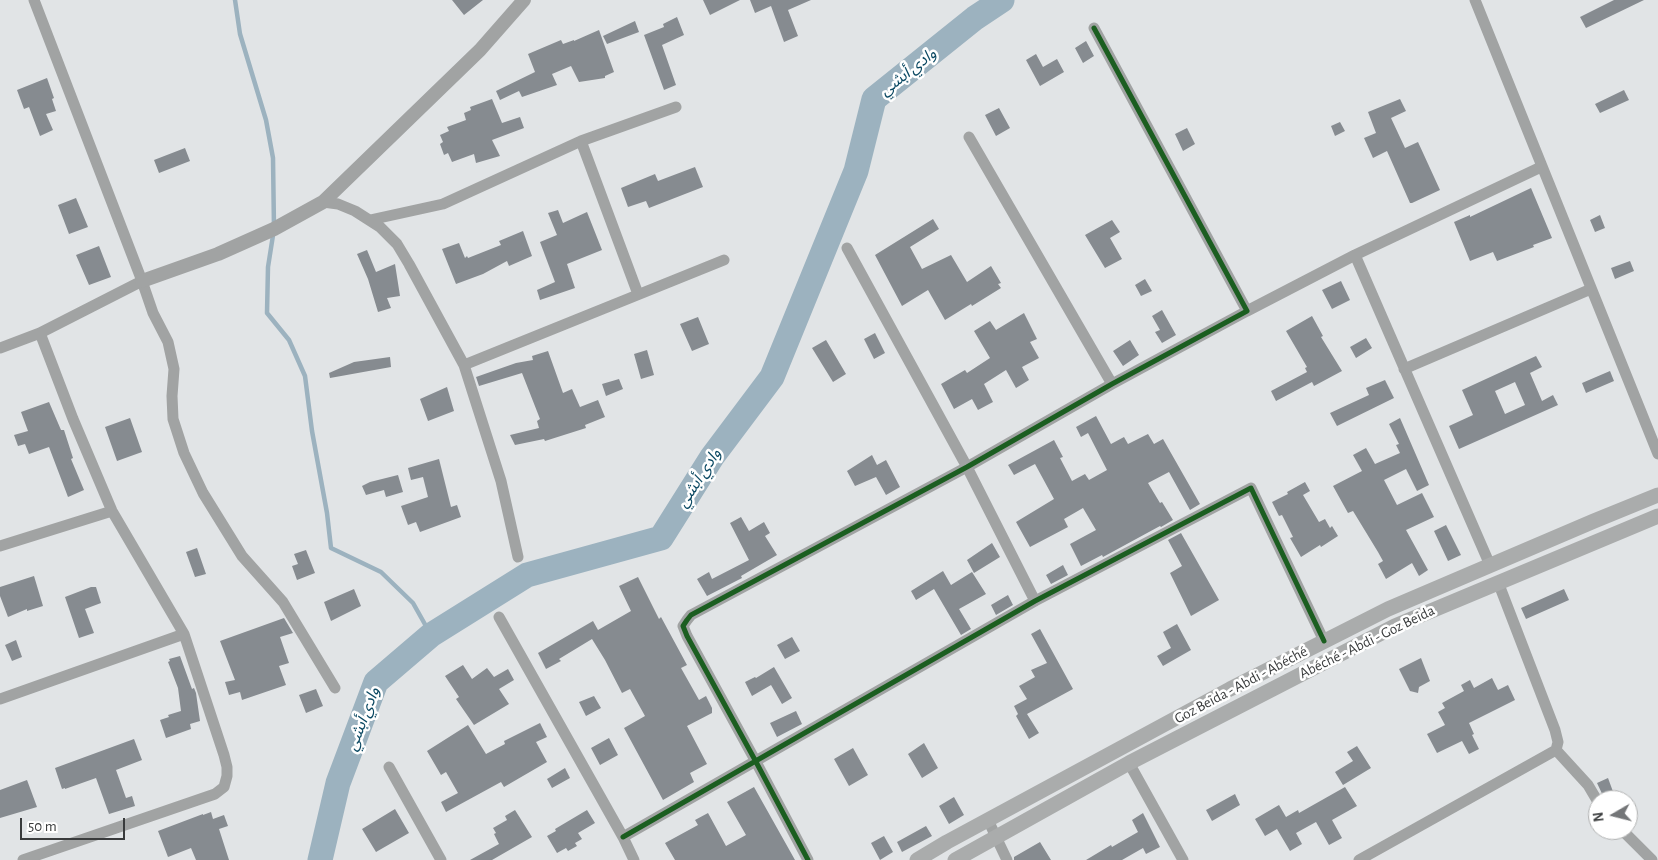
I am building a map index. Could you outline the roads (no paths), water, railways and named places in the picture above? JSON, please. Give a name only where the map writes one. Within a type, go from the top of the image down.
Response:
[{"type":"main road","name":"Goz Beïda - Abdi - Abéché","points":[[917,860],[1230,689],[1388,609],[1658,495]]},
{"type":"main road","name":"Abéché - Abdi - Goz Beïda","points":[[954,860],[1128,763],[1395,626],[1658,516]]},
{"type":"main road","points":[[1230,689],[1240,704]]},
{"type":"street","points":[[34,0],[153,314],[168,342],[174,369],[173,419],[184,453],[202,493],[242,556],[283,602],[335,688]]},
{"type":"street","points":[[0,348],[40,333],[142,282],[218,254],[274,230],[323,202],[480,50],[524,0]]},
{"type":"street","points":[[1475,0],[1541,168],[1658,454]]},
{"type":"street","points":[[1094,28],[1247,311]]},
{"type":"street","points":[[370,220],[443,204],[581,141],[676,107]]},
{"type":"street","points":[[968,137],[1112,384]]},
{"type":"street","points":[[581,141],[638,294]]},
{"type":"street","points":[[808,860],[687,636],[683,626],[691,615],[967,467],[1112,384],[1247,311],[1355,255],[1541,168]]},
{"type":"street","points":[[323,202],[338,204],[355,211],[380,227],[397,244],[464,366],[501,481],[518,557]]},
{"type":"street","points":[[847,248],[967,467],[1035,601]]},
{"type":"street","points":[[1355,255],[1490,565]]},
{"type":"street","points":[[464,366],[724,260]]},
{"type":"street","points":[[1404,369],[1591,289]]},
{"type":"street","points":[[23,860],[215,794],[224,787],[227,776],[227,767],[184,634],[112,511],[73,419],[40,333]]},
{"type":"street","points":[[623,837],[1035,601],[1251,488],[1324,641]]},
{"type":"street","points":[[0,546],[112,511]]},
{"type":"street","points":[[1359,860],[1556,750],[1558,742],[1555,730],[1498,582]]},
{"type":"street","points":[[499,617],[623,837],[634,860]]},
{"type":"street","points":[[0,699],[184,634]]},
{"type":"street","points":[[1556,750],[1591,790]]},
{"type":"street","points":[[1128,763],[1183,860]]},
{"type":"street","points":[[389,767],[441,860]]},
{"type":"street","points":[[988,820],[1007,860]]},
{"type":"street","points":[[1632,840],[1652,860]]},
{"type":"waterway","points":[[235,0],[240,34],[266,120],[273,158],[274,229],[268,267],[267,313],[289,340],[305,376],[331,548],[381,572],[413,603],[431,635]]},
{"type":"waterway","name":"وادي أبشي","points":[[320,860],[338,783],[376,682],[431,635],[527,575],[661,538],[712,457],[772,377],[856,171],[874,99],[975,18],[1002,0]]}]
